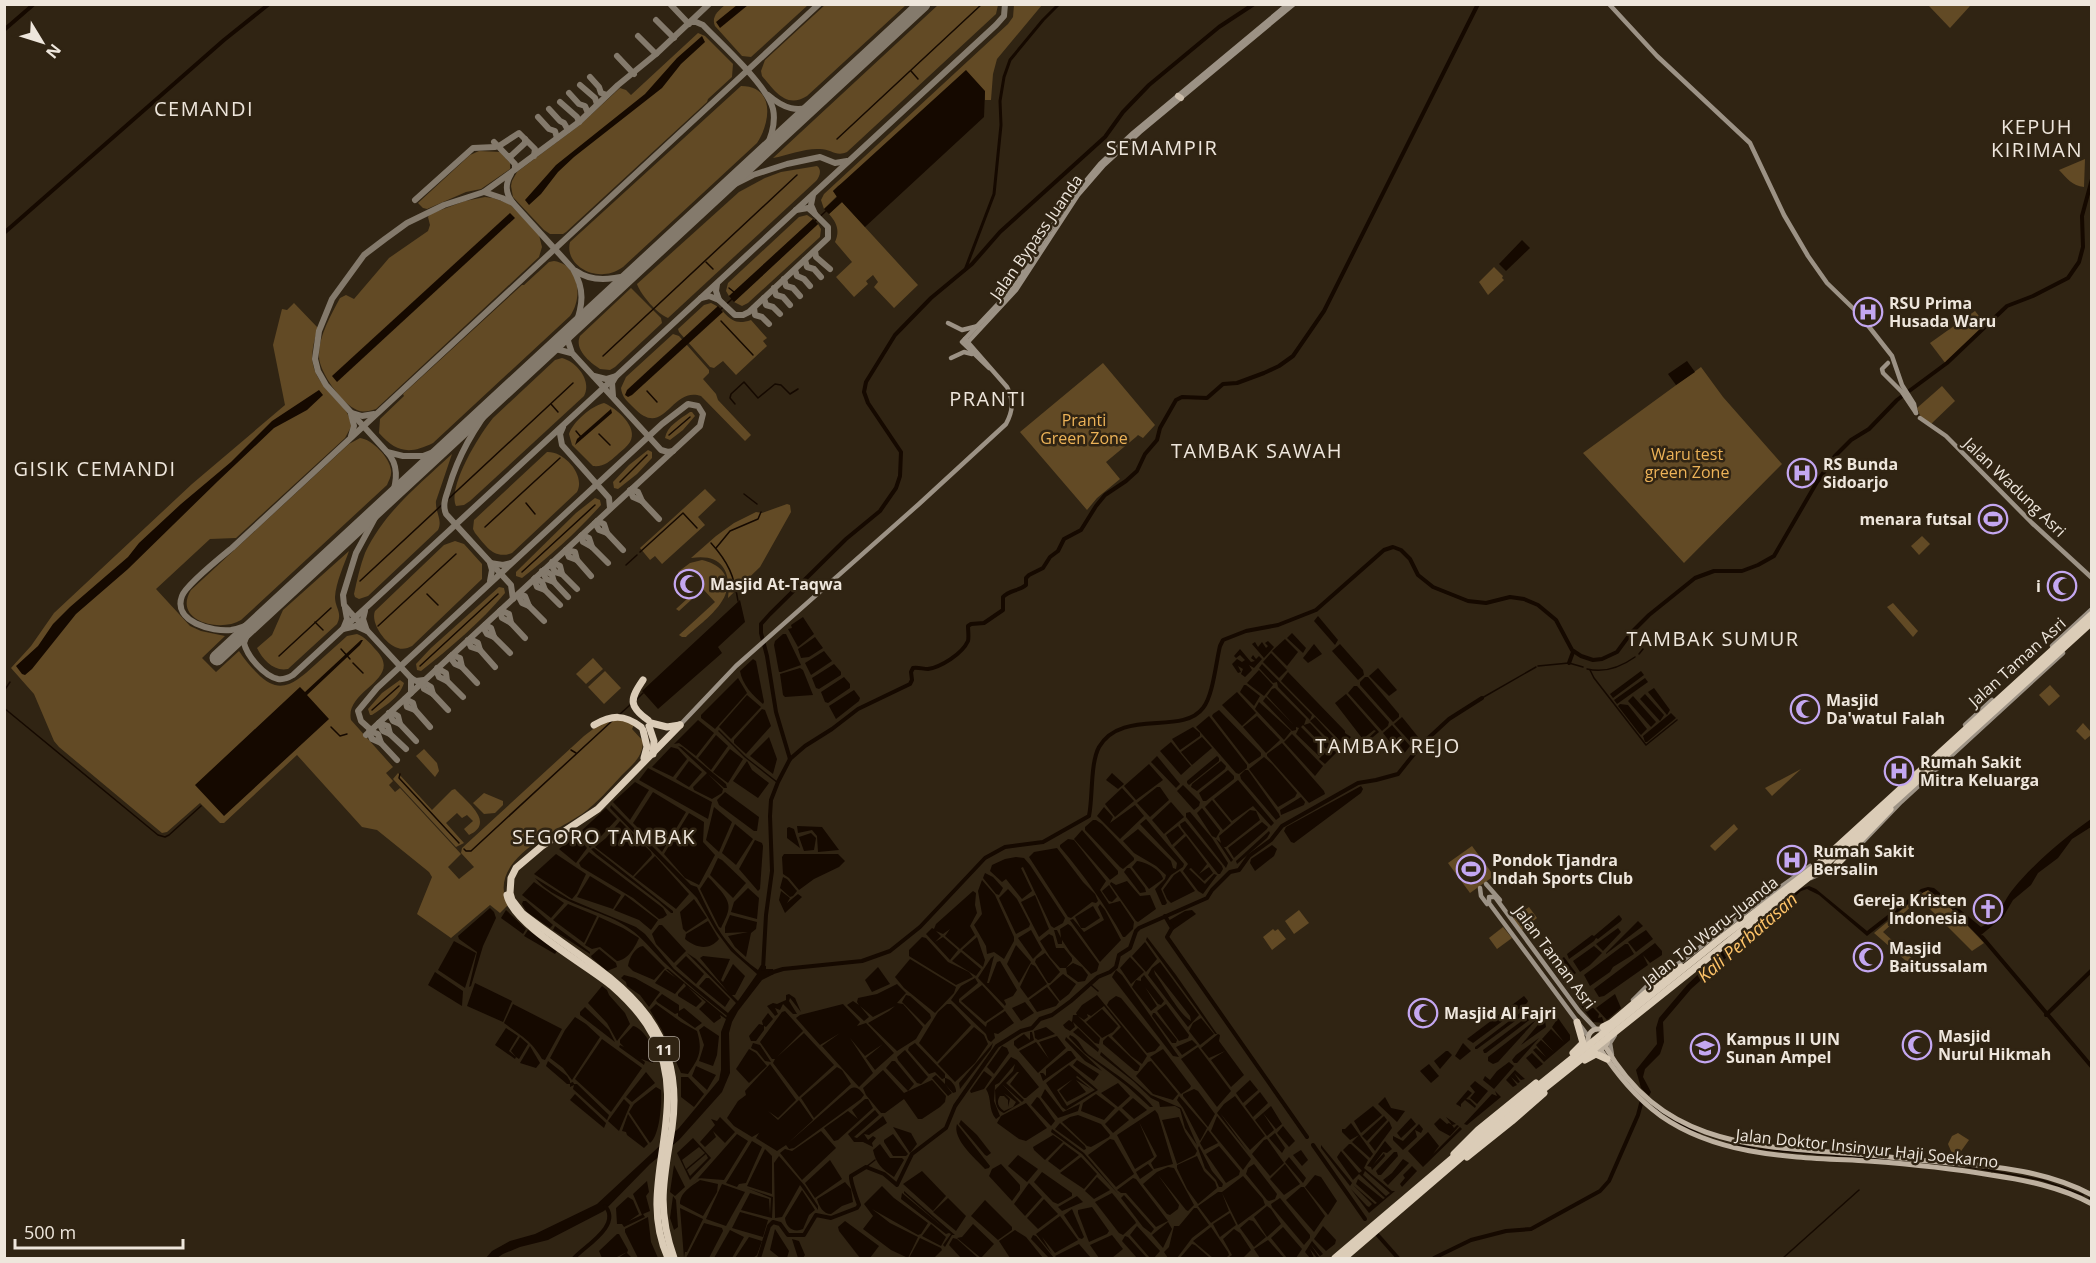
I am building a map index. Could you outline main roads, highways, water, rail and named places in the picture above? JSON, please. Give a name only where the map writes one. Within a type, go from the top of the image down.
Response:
[{"type":"highway","name":"Jalan Tol Waru–Juanda","points":[[1344,1258],[1516,1112],[1824,866],[1897,801],[2009,695],[2091,611]]},
{"type":"highway","name":"Jalan Tol Waru–Juanda","points":[[1335,1258],[1528,1094],[1818,864],[2091,624]]},
{"type":"highway","points":[[643,680],[636,690],[633,702],[646,725],[653,732],[654,751]]},
{"type":"highway","points":[[594,725],[617,716],[646,725],[667,727],[680,725]]},
{"type":"highway","points":[[644,758],[646,725]]},
{"type":"highway","points":[[512,903],[511,882],[516,868],[549,841],[598,809],[680,725]]},
{"type":"highway","points":[[512,903],[506,891],[506,883],[519,859],[544,839],[595,806],[654,751]]},
{"type":"highway","points":[[1837,864],[1897,801]]},
{"type":"highway","name":"11","points":[[512,903],[522,921],[625,997],[654,1037],[663,1063],[668,1091],[668,1115],[656,1212],[668,1258]]},
{"type":"highway","name":"11","points":[[512,903],[528,918],[621,986],[649,1017],[661,1039],[671,1071],[674,1099],[662,1214],[674,1258]]},
{"type":"highway","points":[[1599,1028],[1611,1023],[1660,981],[1741,923]]},
{"type":"highway","points":[[1450,1160],[1478,1130],[1581,1047],[1583,1040],[1577,1022]]},
{"type":"highway","points":[[1413,1199],[1421,1195],[1598,1050],[1599,1055],[1609,1057]]},
{"type":"main road","name":"Jalan Bypass Juanda","points":[[1180,97],[1288,4]]},
{"type":"main road","name":"Jalan Bypass Juanda","points":[[965,342],[1020,279],[1065,206],[1121,144],[1294,4]]},
{"type":"main road","points":[[1609,4],[1657,56],[1750,143],[1802,246],[1827,284],[1882,342],[1896,364],[1899,386]]},
{"type":"main road","name":"Jalan Bypass Juanda","points":[[965,342],[1016,290],[1073,201],[1094,173]]},
{"type":"main road","points":[[1856,314],[1888,356],[1887,363],[1882,369],[1883,373],[1899,386]]},
{"type":"main road","points":[[948,323],[962,330],[980,325]]},
{"type":"main road","points":[[965,342],[975,355],[999,375]]},
{"type":"main road","points":[[680,725],[756,648],[1002,428],[1011,413],[1012,401],[1005,383],[965,342]]},
{"type":"main road","points":[[951,358],[964,351],[975,355]]},
{"type":"main road","points":[[1887,363],[1896,364]]},
{"type":"main road","name":"Jalan Wadung Asri","points":[[1899,386],[1923,424],[1948,439],[2091,578]]},
{"type":"main road","name":"Jalan Taman Asri","points":[[1588,1036],[1489,903],[1489,897],[1495,897],[1579,1011],[1599,1028],[1649,983],[1810,866],[2091,611]]},
{"type":"main road","points":[[1607,1035],[1788,892],[1837,864],[1871,835],[1901,802],[2091,624]]},
{"type":"main road","points":[[1810,866],[1818,875]]},
{"type":"main road","points":[[1803,871],[1808,879]]},
{"type":"main road","points":[[1486,884],[1498,896],[1506,911]]},
{"type":"main road","points":[[1480,888],[1483,899],[1500,916]]},
{"type":"main road","points":[[1703,945],[1710,954]]},
{"type":"main road","points":[[1609,1057],[1611,1040],[1702,966],[1710,954]]},
{"type":"main road","points":[[1599,1028],[1607,1035],[1607,1042],[1598,1050],[1589,1044],[1588,1036],[1591,1031],[1599,1028]]},
{"type":"main road","name":"Jalan Doktor Insinyur Haji Soekarno","points":[[1598,1050],[1609,1057],[1638,1093],[1663,1117],[1716,1143],[1978,1173],[2040,1184],[2091,1204]]},
{"type":"main road","name":"Jalan Doktor Insinyur Haji Soekarno","points":[[1756,1148],[1979,1165],[2036,1175],[2090,1194]]},
{"type":"main road","points":[[1978,1173],[1979,1165]]},
{"type":"main road","points":[[2085,1200],[2090,1194]]},
{"type":"water","points":[[737,5],[748,5],[720,28],[716,22]]},
{"type":"water","points":[[702,36],[705,42],[681,64],[662,88],[574,157],[529,205],[525,200],[556,165],[645,94],[677,58]]},
{"type":"water","points":[[966,70],[985,91],[984,117],[865,227],[842,202],[829,214],[824,209],[837,197],[833,191]]},
{"type":"water","points":[[510,213],[515,218],[337,382],[332,376]]},
{"type":"water","points":[[813,219],[818,224],[734,302],[729,296]]},
{"type":"water","points":[[1522,240],[1530,248],[1506,271],[1499,264]]},
{"type":"water","points":[[718,306],[723,312],[632,395],[628,397],[625,395],[627,390]]},
{"type":"water","points":[[1687,361],[1695,372],[1676,385],[1668,374]]},
{"type":"water","points":[[319,390],[323,395],[307,410],[274,428],[128,569],[76,614],[32,669],[25,675],[22,674],[16,666],[38,646],[53,624],[70,607],[128,557],[139,543],[231,462],[272,421]]},
{"type":"water","points":[[611,409],[612,413],[575,445],[577,439]]},
{"type":"water","points":[[740,600],[745,622],[718,647],[722,653],[658,709],[642,691]]},
{"type":"water","points":[[1318,616],[1338,640],[1335,645],[1314,621]]},
{"type":"water","points":[[803,617],[814,634],[798,647],[788,629]]},
{"type":"water","points":[[1292,633],[1306,648],[1303,653],[1287,638]]},
{"type":"water","points":[[783,634],[786,634],[801,665],[779,672],[774,645]]},
{"type":"water","points":[[815,637],[823,648],[809,657],[801,658],[798,649]]},
{"type":"water","points":[[1285,639],[1298,652],[1287,666],[1272,651]]},
{"type":"water","points":[[363,640],[360,645],[307,695],[329,719],[224,816],[195,785],[300,687],[305,692]]},
{"type":"water","points":[[1268,641],[1274,647],[1264,658],[1252,644],[1255,642],[1258,647],[1262,642],[1266,648],[1268,646],[1265,643]]},
{"type":"water","points":[[1314,644],[1322,654],[1308,663],[1303,658]]},
{"type":"water","points":[[1340,644],[1363,670],[1364,675],[1358,680],[1332,651]]},
{"type":"water","points":[[1240,649],[1251,662],[1255,661],[1251,658],[1253,655],[1256,659],[1259,656],[1262,659],[1254,668],[1249,665],[1252,670],[1245,677],[1241,674],[1243,669],[1238,666],[1241,672],[1238,673],[1232,664],[1237,659],[1242,662],[1245,660],[1240,655],[1236,658],[1234,656]]},
{"type":"water","points":[[824,651],[832,661],[811,675],[805,663]]},
{"type":"water","points":[[1271,653],[1287,670],[1279,678],[1263,662]]},
{"type":"water","points":[[753,659],[756,661],[763,704],[743,681],[740,671]]},
{"type":"water","points":[[834,664],[841,675],[819,689],[816,688],[812,678]]},
{"type":"water","points":[[1262,664],[1312,715],[1310,720],[1278,687],[1277,682],[1273,683],[1259,668]]},
{"type":"water","points":[[800,668],[803,670],[813,695],[785,697],[780,674]]},
{"type":"water","points":[[1378,668],[1397,690],[1389,696],[1369,676]]},
{"type":"water","points":[[1259,670],[1273,685],[1264,696],[1247,683]]},
{"type":"water","points":[[1641,671],[1644,675],[1613,698],[1610,694]]},
{"type":"water","points":[[1288,672],[1351,737],[1344,745],[1281,681]]},
{"type":"water","points":[[844,677],[850,684],[850,688],[828,703],[825,702],[821,692]]},
{"type":"water","points":[[1365,677],[1368,677],[1399,714],[1393,722],[1360,685]]},
{"type":"water","points":[[738,678],[747,693],[715,729],[701,718],[701,715]]},
{"type":"water","points":[[1645,678],[1648,682],[1617,704],[1614,700]]},
{"type":"water","points":[[1244,685],[1260,696],[1254,706],[1240,692]]},
{"type":"water","points":[[1354,686],[1357,686],[1389,722],[1382,731],[1348,693]]},
{"type":"water","points":[[1275,688],[1306,719],[1304,725],[1310,723],[1330,745],[1326,749],[1303,725],[1301,727],[1324,750],[1319,756],[1296,734],[1299,728],[1296,727],[1296,730],[1292,731],[1263,701],[1266,697],[1294,725],[1267,696]]},
{"type":"water","points":[[1654,688],[1670,710],[1667,715],[1648,692]]},
{"type":"water","points":[[854,690],[860,698],[859,701],[836,719],[829,706]]},
{"type":"water","points":[[1237,692],[1256,713],[1242,726],[1222,705]]},
{"type":"water","points":[[1346,694],[1379,732],[1366,743],[1365,741],[1376,731],[1362,738],[1335,703]]},
{"type":"water","points":[[1645,694],[1664,715],[1660,721],[1640,699]]},
{"type":"water","points":[[747,695],[761,707],[731,739],[719,727]]},
{"type":"water","points":[[1633,696],[1656,722],[1651,727],[1628,701]]},
{"type":"water","points":[[1259,702],[1291,731],[1284,740],[1255,709]]},
{"type":"water","points":[[1628,705],[1647,729],[1641,735],[1618,706]]},
{"type":"water","points":[[762,709],[765,710],[771,726],[746,754],[734,743],[734,740]]},
{"type":"water","points":[[1219,710],[1261,753],[1261,756],[1249,764],[1212,716]]},
{"type":"water","points":[[1671,713],[1676,718],[1645,742],[1643,736]]},
{"type":"water","points":[[1209,716],[1247,765],[1247,768],[1239,774],[1196,727]]},
{"type":"water","points":[[1257,716],[1280,740],[1266,753],[1243,727]]},
{"type":"water","points":[[1315,717],[1336,740],[1333,744],[1310,721]]},
{"type":"water","points":[[1402,717],[1419,738],[1413,745],[1394,724]]},
{"type":"water","points":[[698,720],[714,733],[696,756],[679,743],[674,744]]},
{"type":"water","points":[[1392,725],[1410,746],[1403,755],[1400,755],[1383,733]]},
{"type":"water","points":[[1193,727],[1200,733],[1200,736],[1180,750],[1172,739]]},
{"type":"water","points":[[719,730],[746,757],[778,782],[744,757]]},
{"type":"water","points":[[1292,734],[1323,766],[1315,776],[1284,742]]},
{"type":"water","points":[[716,735],[728,746],[711,770],[698,758]]},
{"type":"water","points":[[769,737],[777,759],[773,774],[750,756]]},
{"type":"water","points":[[1202,737],[1212,748],[1192,765],[1181,752]]},
{"type":"water","points":[[1171,742],[1191,766],[1181,775],[1160,751]]},
{"type":"water","points":[[1282,743],[1325,794],[1309,803],[1267,756]]},
{"type":"water","points":[[678,746],[726,784],[727,788],[708,774],[723,789],[722,793],[712,799],[694,790],[693,787],[707,773]]},
{"type":"water","points":[[1331,746],[1337,752],[1325,764],[1319,759]]},
{"type":"water","points":[[671,747],[678,749],[687,759],[673,777],[652,767]]},
{"type":"water","points":[[730,749],[743,759],[728,783],[713,772]]},
{"type":"water","points":[[1157,756],[1180,784],[1176,788],[1151,762]]},
{"type":"water","points":[[1217,756],[1219,761],[1189,785],[1187,783],[1187,781]]},
{"type":"water","points":[[1264,757],[1297,793],[1295,797],[1278,807],[1249,769]]},
{"type":"water","points":[[689,761],[702,772],[689,787],[676,779]]},
{"type":"water","points":[[747,761],[752,770],[769,783],[758,798],[733,781]]},
{"type":"water","points":[[1221,761],[1226,766],[1225,769],[1197,791],[1191,787],[1192,784]]},
{"type":"water","points":[[1149,764],[1163,780],[1136,800],[1124,786]]},
{"type":"water","points":[[648,768],[712,802],[708,819],[639,780]]},
{"type":"water","points":[[1228,770],[1234,779],[1203,801],[1199,793]]},
{"type":"water","points":[[1248,770],[1279,814],[1280,817],[1276,820],[1241,779],[1240,775]]},
{"type":"water","points":[[1112,773],[1124,784],[1118,789],[1106,780]]},
{"type":"water","points":[[1238,780],[1274,823],[1271,826],[1253,806],[1232,821],[1214,799]]},
{"type":"water","points":[[635,782],[649,790],[630,820],[613,802]]},
{"type":"water","points":[[1183,785],[1200,802],[1194,810],[1177,791]]},
{"type":"water","points":[[1361,786],[1363,789],[1361,793],[1294,843],[1291,842],[1284,831],[1286,827]]},
{"type":"water","points":[[1160,787],[1169,800],[1150,817],[1137,803]]},
{"type":"water","points":[[1122,788],[1134,801],[1115,817],[1105,804]]},
{"type":"water","points":[[653,792],[686,812],[662,852],[633,823]]},
{"type":"water","points":[[725,792],[759,817],[757,831],[719,805],[717,800]]},
{"type":"water","points":[[1301,797],[1305,802],[1304,805],[1281,815],[1280,810]]},
{"type":"water","points":[[1212,800],[1231,823],[1223,830],[1205,807]]},
{"type":"water","points":[[1171,802],[1184,817],[1164,834],[1152,820]]},
{"type":"water","points":[[611,805],[691,885],[697,887],[715,924],[736,952],[758,970],[761,965],[766,966],[766,969],[773,969],[774,974],[762,980],[732,1022],[729,1033],[730,1073],[722,1092],[679,1140],[650,1164],[604,1211],[548,1240],[520,1247],[497,1258],[486,1258],[492,1251],[510,1241],[535,1234],[597,1204],[679,1128],[719,1080],[721,1070],[721,1032],[726,1019],[720,1015],[721,1018],[714,1023],[699,1009],[706,1002],[688,987],[702,1001],[696,1007],[678,996],[686,986],[684,983],[675,994],[655,983],[665,970],[676,978],[666,969],[668,969],[727,1016],[681,978],[631,930],[615,920],[562,898],[535,878],[569,899],[636,927],[645,934],[674,969],[728,1013],[736,1003],[687,953],[696,959],[728,992],[700,958],[703,956],[730,959],[721,980],[723,982],[733,964],[745,976],[735,995],[732,995],[738,1001],[757,974],[731,951],[716,931],[697,898],[610,808]]},
{"type":"water","points":[[1135,805],[1144,816],[1120,839],[1097,816],[1104,807],[1113,817],[1110,823]]},
{"type":"water","points":[[714,807],[732,822],[719,852],[706,840]]},
{"type":"water","points":[[606,808],[617,819],[590,848],[579,833]]},
{"type":"water","points":[[1202,808],[1220,831],[1216,838],[1212,836],[1197,813]]},
{"type":"water","points":[[1250,810],[1256,811],[1260,820],[1224,847],[1233,860],[1231,862],[1216,839],[1221,843],[1219,836]]},
{"type":"water","points":[[1190,812],[1212,838],[1228,863],[1226,868],[1186,817],[1186,813]]},
{"type":"water","points":[[689,813],[704,822],[703,842],[715,855],[699,885],[685,878],[664,854]]},
{"type":"water","points":[[1146,819],[1184,864],[1171,875],[1161,889],[1167,903],[1165,905],[1162,905],[1155,889],[1166,875],[1134,853],[1123,841],[1138,829],[1171,861],[1173,868],[1176,869],[1177,863],[1140,824]]},
{"type":"water","name":"Kali Perbatasan","points":[[2091,819],[2091,827],[2072,839],[2058,858],[2038,873],[2031,885],[2013,900],[2003,917],[1981,935],[1983,941],[1946,903],[1928,890],[1867,936],[1819,895],[1807,889],[1801,891],[1691,989],[1663,1022],[1664,1042],[1660,1054],[1645,1069],[1643,1077],[1651,1092],[1649,1096],[1641,1088],[1636,1070],[1657,1044],[1656,1028],[1659,1018],[1687,985],[1738,936],[1802,888],[1809,886],[1816,889],[1867,931],[1921,889],[1928,887],[1934,888],[1981,927],[1992,920],[2014,888],[2030,870]]},
{"type":"water","points":[[1093,820],[1102,824],[1134,858],[1123,869],[1085,830],[1085,827]]},
{"type":"water","points":[[620,821],[652,855],[633,876],[595,847]]},
{"type":"water","points":[[1185,821],[1222,866],[1220,874],[1181,827],[1180,824]]},
{"type":"water","points":[[1262,822],[1268,827],[1267,829],[1234,858],[1228,848]]},
{"type":"water","points":[[735,824],[753,839],[736,865],[722,853]]},
{"type":"water","points":[[797,826],[822,827],[839,850],[818,852],[817,836],[812,830],[798,833]]},
{"type":"water","points":[[1178,826],[1184,834],[1172,845],[1166,835]]},
{"type":"water","points":[[789,827],[794,829],[800,848],[787,838]]},
{"type":"water","points":[[1082,830],[1118,871],[1118,874],[1110,880],[1074,839]]},
{"type":"water","points":[[1269,831],[1267,838],[1237,864],[1236,861]]},
{"type":"water","points":[[811,833],[816,838],[814,850],[804,851],[799,837]]},
{"type":"water","points":[[576,835],[587,848],[576,863],[559,849]]},
{"type":"water","points":[[1186,836],[1207,864],[1199,874],[1209,867],[1213,873],[1204,881],[1191,868],[1189,869],[1205,884],[1214,874],[1217,875],[1203,894],[1198,891],[1183,871],[1188,864],[1174,847]]},
{"type":"water","points":[[1068,839],[1074,840],[1106,881],[1100,890],[1109,904],[1120,901],[1134,922],[1133,929],[1125,937],[1086,879],[1060,847]]},
{"type":"water","points":[[755,840],[763,846],[758,891],[739,869]]},
{"type":"water","points":[[1272,845],[1277,849],[1274,856],[1255,871],[1250,863],[1251,859]]},
{"type":"water","points":[[594,848],[673,913],[596,854],[591,849]]},
{"type":"water","points":[[1057,848],[1095,894],[1098,901],[1092,902],[1071,918],[1068,917],[1029,857],[1034,852]]},
{"type":"water","points":[[589,852],[663,908],[667,915],[659,919],[633,898],[581,867],[579,863]]},
{"type":"water","points":[[556,854],[586,874],[572,899],[534,874]]},
{"type":"water","points":[[784,854],[838,854],[845,861],[839,867],[814,879],[799,890],[783,874],[782,857]]},
{"type":"water","points":[[655,856],[689,894],[676,909],[634,877]]},
{"type":"water","points":[[1016,857],[1024,858],[1030,865],[1065,918],[1063,923],[1054,928],[1051,926],[1023,867],[1021,868],[1032,891],[1022,899],[1006,879],[1002,882],[990,871],[992,865]]},
{"type":"water","points":[[718,858],[746,883],[733,898],[710,875]]},
{"type":"water","points":[[1137,861],[1153,867],[1163,879],[1149,889],[1132,867]]},
{"type":"water","points":[[1130,868],[1146,892],[1140,893],[1124,872]]},
{"type":"water","points":[[1180,871],[1195,891],[1171,903],[1163,890],[1174,875]]},
{"type":"water","points":[[985,873],[993,877],[1003,888],[999,895],[983,878]]},
{"type":"water","points":[[590,876],[621,895],[613,909],[577,897]]},
{"type":"water","points":[[708,877],[727,901],[728,913],[721,928],[700,889]]},
{"type":"water","points":[[783,877],[797,891],[793,896],[790,897],[780,888]]},
{"type":"water","points":[[982,880],[995,895],[1014,937],[1004,959],[994,952],[987,954],[986,946],[974,925],[982,914],[978,891]]},
{"type":"water","points":[[1127,881],[1140,896],[1150,895],[1156,909],[1138,922],[1110,884],[1111,882],[1116,885]]},
{"type":"water","points":[[534,882],[564,903],[551,918],[522,895]]},
{"type":"water","points":[[1109,885],[1117,897],[1112,902],[1102,891]]},
{"type":"water","points":[[748,888],[759,898],[757,919],[731,912],[734,902]]},
{"type":"water","points":[[1008,889],[1017,899],[1030,924],[1029,927],[1016,934],[999,898]]},
{"type":"water","points":[[781,891],[790,898],[787,903],[798,894],[802,897],[785,913],[779,900]]},
{"type":"water","points":[[973,891],[976,893],[977,913],[970,926],[975,935],[960,949],[945,936],[950,929],[943,934],[936,931],[941,936],[935,942],[943,937],[958,950],[950,960],[926,934]]},
{"type":"water","points":[[625,895],[658,920],[651,930],[639,920],[614,910]]},
{"type":"water","points":[[1035,895],[1049,929],[1039,937],[1021,902]]},
{"type":"water","points":[[694,899],[707,918],[686,932],[683,929],[680,912]]},
{"type":"water","points":[[526,901],[553,925],[550,928],[527,912],[522,904]]},
{"type":"water","points":[[568,904],[597,916],[584,943],[553,920]]},
{"type":"water","points":[[1100,904],[1121,940],[1100,962],[1070,920],[1073,919],[1084,932],[1104,920],[1098,907]]},
{"type":"water","points":[[1093,906],[1100,918],[1085,928],[1081,928],[1075,917]]},
{"type":"water","points":[[490,908],[496,918],[483,946],[469,987],[477,952],[458,936]]},
{"type":"water","points":[[506,910],[526,929],[523,934],[501,918]]},
{"type":"water","points":[[1192,910],[1196,914],[1173,930],[1168,921],[1185,911]]},
{"type":"water","points":[[730,915],[757,922],[756,929],[751,933],[746,957],[735,947],[728,936],[748,932],[725,933]]},
{"type":"water","points":[[1619,915],[1621,921],[1569,959],[1567,954],[1592,935],[1594,936]]},
{"type":"water","points":[[599,917],[639,938],[628,956],[617,961],[600,947],[592,949],[585,945]]},
{"type":"water","points":[[708,921],[719,939],[715,943],[702,947],[685,939],[686,934]]},
{"type":"water","points":[[1638,921],[1643,926],[1606,954],[1606,953]]},
{"type":"water","points":[[1068,924],[1099,964],[1097,971],[1091,974],[1062,940],[1062,944],[1058,944],[1054,930],[1057,930],[1061,938],[1060,929]]},
{"type":"water","points":[[659,925],[662,925],[686,951],[674,963],[656,944],[652,934]]},
{"type":"water","points":[[555,926],[590,952],[590,954],[553,930]]},
{"type":"water","points":[[1618,928],[1621,932],[1603,951],[1596,944]]},
{"type":"water","points":[[528,930],[557,951],[555,954],[524,936]]},
{"type":"water","points":[[1031,930],[1042,950],[1033,959],[1018,938]]},
{"type":"water","points":[[1646,930],[1653,939],[1636,952],[1628,942]]},
{"type":"water","points":[[1049,934],[1053,936],[1056,948],[1064,948],[1072,958],[1066,968],[1060,968],[1040,941]]},
{"type":"water","points":[[922,937],[926,938],[948,962],[969,972],[973,977],[956,985],[909,956],[909,950]]},
{"type":"water","points":[[977,937],[985,960],[983,967],[962,950]]},
{"type":"water","points":[[1147,937],[1176,975],[1217,1034],[1146,940]]},
{"type":"water","points":[[454,941],[476,953],[465,988],[438,970]]},
{"type":"water","points":[[1145,942],[1157,959],[1146,972],[1132,956]]},
{"type":"water","points":[[1655,943],[1662,951],[1662,955],[1650,963],[1643,955],[1648,965],[1604,996],[1599,997],[1594,989]]},
{"type":"water","points":[[1628,944],[1634,954],[1613,967],[1610,972],[1590,986],[1584,975]]},
{"type":"water","points":[[1016,945],[1031,962],[1019,983],[1007,964]]},
{"type":"water","points":[[643,946],[665,968],[654,980],[633,971],[628,966],[633,953],[637,948]]},
{"type":"water","points":[[1594,946],[1602,953],[1580,972],[1573,961]]},
{"type":"water","points":[[599,949],[616,963],[617,967],[607,971],[592,958],[591,956]]},
{"type":"water","points":[[961,952],[981,969],[976,976],[952,961]]},
{"type":"water","points":[[1045,953],[1060,972],[1050,983],[1035,962]]},
{"type":"water","points":[[686,956],[704,974],[696,984],[676,966]]},
{"type":"water","points":[[994,956],[987,983],[989,983],[997,962],[1000,961],[1017,990],[1013,996],[1004,1000],[1005,1006],[978,978]]},
{"type":"water","points":[[1130,957],[1144,972],[1131,984],[1120,968]]},
{"type":"water","points":[[1564,957],[1576,973],[1564,982],[1552,966]]},
{"type":"water","points":[[910,959],[956,987],[954,993],[935,1013],[904,988],[895,977]]},
{"type":"water","points":[[1160,962],[1199,1015],[1188,1027],[1148,975],[1152,968]],"holes":[[[1154,970],[1190,1016],[1191,1021],[1177,1006]]]},
{"type":"water","points":[[1073,963],[1082,967],[1088,975],[1085,981],[1078,982],[1067,974],[1066,968]]},
{"type":"water","points":[[1031,964],[1035,966],[1047,984],[1028,998],[1020,987]]},
{"type":"water","points":[[878,967],[890,984],[872,992],[865,980]]},
{"type":"water","points":[[1116,970],[1122,975],[1179,1057],[1173,1056],[1112,977]]},
{"type":"water","points":[[435,972],[463,991],[462,1006],[428,985]]},
{"type":"water","points":[[1063,974],[1076,984],[1060,1001],[1049,986]]},
{"type":"water","points":[[624,975],[635,978],[660,992],[649,1007],[640,995],[627,986],[621,978]]},
{"type":"water","points":[[1144,975],[1164,1001],[1161,1005],[1158,1004],[1145,987],[1157,1006],[1151,1011],[1132,987],[1136,980],[1141,981]]},
{"type":"water","points":[[706,978],[709,978],[730,999],[725,1007],[699,986]]},
{"type":"water","points":[[975,978],[978,983],[959,999],[959,1002],[986,1027],[987,1023],[1005,1011],[1014,1023],[998,1034],[994,1033],[995,1038],[991,1042],[986,1034],[951,1000],[961,986]]},
{"type":"water","points":[[475,983],[512,1001],[503,1022],[467,1006]]},
{"type":"water","points":[[897,984],[906,993],[897,1003],[903,1004],[923,1027],[916,1039],[897,1051],[868,1023],[895,1006],[873,1017],[860,1006],[869,1017],[864,1021],[847,1005],[853,1001],[859,1005],[858,998],[877,994]]},
{"type":"water","points":[[982,985],[1004,1009],[985,1022],[961,1001]]},
{"type":"water","points":[[602,986],[625,1013],[630,1024],[617,1041],[607,1023],[588,1003]]},
{"type":"water","points":[[1047,987],[1059,1002],[1056,1006],[1037,1012],[1029,1000]]},
{"type":"water","points":[[662,994],[679,1005],[679,1011],[684,1008],[702,1023],[695,1028],[678,1016],[678,1013],[675,1014],[657,1002],[656,1000]]},
{"type":"water","points":[[789,994],[795,998],[801,1012],[790,998],[789,1001],[797,1014],[793,1014],[783,1004],[780,1010],[775,1008],[778,1014],[775,1016],[767,1006],[786,1000],[786,995]]},
{"type":"water","points":[[1615,994],[1621,1008],[1607,1020],[1596,1008]]},
{"type":"water","points":[[906,995],[930,1014],[931,1018],[925,1025],[902,1002]]},
{"type":"water","points":[[1097,995],[1147,1056],[1142,1064],[1112,1036],[1121,1027],[1104,1006],[1091,1016],[1087,1014],[1088,1017],[1084,1020],[1078,1016],[1100,1038],[1099,1044],[1095,1043],[1073,1022],[1075,1027],[1070,1031],[1063,1025],[1069,1020],[1072,1022],[1073,1015],[1077,1015],[1082,1005]]},
{"type":"water","points":[[1116,996],[1121,998],[1160,1045],[1155,1051],[1147,1053],[1107,1005]]},
{"type":"water","points":[[1524,996],[1527,1003],[1473,1043],[1467,1039]]},
{"type":"water","points":[[1584,998],[1599,1014],[1598,1018],[1602,1017],[1604,1023],[1593,1022],[1579,1003]]},
{"type":"water","points":[[1025,1002],[1034,1013],[1021,1021],[1012,1008]]},
{"type":"water","points":[[513,1004],[562,1029],[545,1060],[530,1043],[504,1023]]},
{"type":"water","points":[[656,1004],[697,1031],[700,1044],[699,1054],[688,1074],[681,1073],[662,1030],[650,1010]]},
{"type":"water","points":[[843,1004],[860,1022],[857,1026],[866,1023],[894,1053],[875,1070],[866,1058],[883,1044],[865,1056],[850,1038],[873,1073],[859,1087],[822,1046],[840,1033],[820,1045],[796,1018]]},
{"type":"water","points":[[947,1004],[951,1004],[971,1025],[937,1062],[919,1043],[938,1012]]},
{"type":"water","points":[[1166,1004],[1189,1035],[1188,1038],[1179,1041],[1157,1011]]},
{"type":"water","points":[[1529,1006],[1530,1010],[1475,1049],[1475,1047]]},
{"type":"water","points":[[585,1007],[609,1030],[615,1042],[580,1015]]},
{"type":"water","points":[[1102,1009],[1118,1026],[1102,1038],[1086,1022]]},
{"type":"water","points":[[785,1011],[803,1031],[777,1057],[804,1033],[834,1065],[799,1097],[773,1063],[775,1059],[772,1059],[760,1042]]},
{"type":"water","points":[[1535,1011],[1536,1015],[1484,1053],[1483,1050]]},
{"type":"water","points":[[768,1013],[773,1019],[766,1027],[764,1026],[764,1030],[756,1041],[751,1041],[749,1036],[759,1024],[763,1025],[762,1021]]},
{"type":"water","points":[[1153,1013],[1177,1040],[1176,1043],[1172,1043],[1152,1016]]},
{"type":"water","points":[[575,1017],[600,1037],[572,1080],[563,1068],[550,1058]]},
{"type":"water","points":[[1201,1018],[1214,1034],[1200,1045],[1189,1031],[1193,1023]]},
{"type":"water","points":[[1558,1018],[1570,1035],[1570,1040],[1544,1062],[1533,1050],[1536,1048],[1546,1057],[1536,1045],[1541,1040],[1554,1052],[1542,1039],[1551,1029],[1564,1042],[1552,1027]]},
{"type":"water","points":[[1537,1019],[1498,1062],[1493,1064],[1488,1061],[1488,1057]]},
{"type":"water","points":[[1542,1020],[1545,1021],[1546,1027],[1521,1045]]},
{"type":"water","points":[[633,1026],[641,1031],[649,1041],[654,1053],[653,1063],[641,1059],[645,1062],[644,1065],[619,1047],[620,1045],[624,1047],[620,1040]]},
{"type":"water","points":[[704,1026],[719,1036],[713,1066],[699,1061],[704,1045],[699,1030]]},
{"type":"water","points":[[974,1027],[984,1035],[988,1044],[975,1063],[955,1082],[938,1064]]},
{"type":"water","points":[[1046,1027],[1055,1034],[1038,1040],[1035,1038],[1034,1031]]},
{"type":"water","points":[[506,1028],[518,1036],[509,1051],[516,1057],[515,1059],[495,1045]]},
{"type":"water","points":[[1078,1028],[1099,1049],[1098,1052],[1073,1032]]},
{"type":"water","points":[[1030,1032],[1034,1040],[1018,1049],[1014,1041],[1024,1034],[1030,1040]]},
{"type":"water","points":[[1218,1034],[1220,1035],[1219,1041],[1244,1075],[1231,1087],[1211,1060],[1225,1051],[1209,1058],[1201,1048]]},
{"type":"water","points":[[1070,1035],[1089,1055],[1148,1100],[1153,1107],[1150,1107],[1084,1053],[1069,1037]]},
{"type":"water","points":[[1057,1036],[1066,1048],[1038,1073],[1019,1051],[1036,1042],[1049,1059],[1039,1042]]},
{"type":"water","points":[[1108,1036],[1140,1066],[1138,1071],[1135,1071],[1103,1044]]},
{"type":"water","points":[[520,1037],[528,1044],[519,1059],[511,1051]]},
{"type":"water","points":[[1066,1037],[1102,1071],[1085,1061],[1065,1040]]},
{"type":"water","points":[[1539,1038],[1517,1063],[1514,1063],[1512,1060],[1516,1055]]},
{"type":"water","points":[[602,1039],[642,1068],[611,1112],[575,1079]]},
{"type":"water","points":[[1192,1040],[1197,1045],[1182,1055],[1176,1047]]},
{"type":"water","points":[[753,1043],[760,1045],[771,1062],[765,1061],[757,1051],[751,1048]]},
{"type":"water","points":[[915,1043],[945,1074],[945,1078],[942,1079],[935,1072],[929,1074],[908,1050]]},
{"type":"water","points":[[993,1043],[991,1049],[960,1089],[959,1083]]},
{"type":"water","points":[[1463,1043],[1471,1051],[1460,1060],[1455,1056]]},
{"type":"water","points":[[530,1046],[540,1063],[536,1068],[520,1063]]},
{"type":"water","points":[[1002,1046],[1007,1048],[1009,1053],[994,1074],[987,1067]]},
{"type":"water","points":[[1198,1047],[1231,1091],[1217,1107],[1181,1059]]},
{"type":"water","points":[[749,1049],[756,1053],[767,1066],[749,1083],[736,1069]]},
{"type":"water","points":[[1163,1049],[1191,1086],[1181,1094],[1150,1057]]},
{"type":"water","points":[[905,1050],[928,1077],[921,1084],[917,1083],[898,1060],[897,1057]]},
{"type":"water","points":[[1071,1051],[1076,1058],[1043,1081],[1040,1073],[1046,1076],[1046,1069]]},
{"type":"water","points":[[1446,1051],[1452,1055],[1440,1069],[1434,1061]]},
{"type":"water","points":[[1101,1052],[1151,1095],[1181,1108],[1197,1145],[1185,1128],[1180,1109],[1175,1106],[1160,1107],[1159,1102],[1151,1098],[1100,1055]]},
{"type":"water","points":[[1532,1053],[1543,1064],[1536,1069],[1526,1058]]},
{"type":"water","points":[[1011,1057],[1017,1060],[1039,1087],[1024,1098],[1010,1084],[1019,1072],[1017,1072],[1006,1083],[1024,1100],[1022,1102],[1002,1084],[1020,1103],[1004,1113],[1001,1111],[996,1103],[995,1090],[1013,1071],[1015,1064],[995,1085],[994,1101],[1000,1116],[996,1119],[986,1089]],"holes":[[[1004,1093],[1016,1102],[1013,1107],[1004,1111],[998,1102],[1000,1096],[1004,1096],[1008,1100],[1008,1107],[1010,1099]]]},
{"type":"water","points":[[1077,1060],[1099,1074],[1094,1081],[1073,1065]]},
{"type":"water","points":[[548,1061],[567,1076],[570,1083],[577,1084],[609,1115],[607,1120],[573,1089],[574,1085],[570,1087],[570,1084],[546,1066]]},
{"type":"water","points":[[892,1061],[895,1061],[914,1084],[908,1091],[886,1068]]},
{"type":"water","points":[[1151,1061],[1178,1094],[1173,1100],[1153,1094],[1136,1076]]},
{"type":"water","points":[[1509,1062],[1514,1066],[1494,1089],[1483,1080],[1485,1076],[1490,1080]]},
{"type":"water","points":[[770,1064],[796,1100],[778,1118],[768,1111],[778,1120],[799,1100],[813,1120],[787,1144],[850,1089],[856,1088],[864,1095],[794,1148],[789,1149],[786,1145],[777,1151],[756,1138],[759,1133],[752,1137],[734,1126],[727,1118],[738,1101],[746,1095],[745,1091]]},
{"type":"water","points":[[1429,1064],[1439,1076],[1431,1083],[1420,1071]]},
{"type":"water","points":[[1069,1065],[1098,1090],[1066,1110],[1046,1083]],"holes":[[[1077,1076],[1095,1090],[1067,1106],[1057,1090],[1073,1079],[1059,1091],[1067,1102],[1086,1092],[1076,1080],[1091,1089]]]},
{"type":"water","points":[[696,1066],[716,1075],[707,1090],[692,1076]]},
{"type":"water","points":[[837,1067],[842,1070],[851,1084],[814,1118],[801,1098]]},
{"type":"water","points":[[883,1070],[904,1093],[932,1080],[946,1096],[945,1102],[922,1119],[918,1119],[904,1099],[885,1113],[881,1113],[863,1088]]},
{"type":"water","points":[[1515,1070],[1525,1079],[1521,1080],[1514,1073],[1520,1082],[1518,1083],[1511,1077],[1517,1085],[1513,1087],[1506,1080]]},
{"type":"water","points":[[984,1071],[992,1077],[984,1089],[971,1093],[970,1091]]},
{"type":"water","points":[[646,1072],[655,1083],[632,1102],[626,1097]]},
{"type":"water","points":[[936,1075],[952,1093],[948,1096],[932,1078]]},
{"type":"water","points":[[681,1077],[688,1077],[704,1094],[694,1107],[681,1097]]},
{"type":"water","points":[[945,1078],[953,1083],[956,1092],[953,1093],[945,1084]]},
{"type":"water","points":[[1250,1080],[1258,1090],[1243,1103],[1236,1093]]},
{"type":"water","points":[[1475,1081],[1488,1091],[1477,1104],[1470,1098],[1475,1092],[1470,1086]]},
{"type":"water","points":[[1118,1083],[1130,1096],[1118,1107],[1101,1093]]},
{"type":"water","points":[[656,1087],[661,1090],[661,1110],[656,1133],[650,1143],[629,1112],[634,1104]]},
{"type":"water","points":[[1045,1089],[1063,1112],[1080,1104],[1078,1111],[1058,1118],[1041,1097]]},
{"type":"water","points":[[1194,1089],[1215,1114],[1208,1127],[1183,1096]]},
{"type":"water","points":[[1468,1090],[1472,1093],[1466,1099],[1476,1106],[1475,1108],[1465,1100],[1461,1107],[1456,1104]]},
{"type":"water","points":[[1495,1091],[1501,1097],[1467,1125],[1464,1124],[1492,1094],[1497,1096]]},
{"type":"water","points":[[1260,1092],[1268,1103],[1253,1117],[1245,1106]]},
{"type":"water","points":[[575,1094],[606,1123],[604,1128],[570,1100]]},
{"type":"water","points":[[1096,1094],[1115,1108],[1104,1120],[1081,1111],[1083,1103]]},
{"type":"water","points":[[1179,1096],[1207,1128],[1200,1141],[1177,1100]]},
{"type":"water","points":[[1235,1096],[1265,1136],[1250,1150],[1220,1113],[1248,1152],[1217,1113]]},
{"type":"water","points":[[1037,1097],[1055,1121],[1051,1126],[1031,1105]]},
{"type":"water","points":[[1385,1097],[1391,1108],[1405,1111],[1397,1122],[1378,1104]]},
{"type":"water","points":[[1133,1098],[1147,1110],[1134,1119],[1122,1108]]},
{"type":"water","points":[[624,1099],[630,1105],[619,1131],[608,1121]]},
{"type":"water","points":[[868,1099],[873,1108],[838,1140],[834,1141],[824,1128],[848,1111],[858,1119],[852,1110]]},
{"type":"water","points":[[1026,1103],[1047,1128],[1026,1141],[1019,1139],[997,1123],[1001,1116]]},
{"type":"water","points":[[1271,1106],[1282,1124],[1276,1129],[1263,1113]]},
{"type":"water","points":[[1373,1106],[1382,1115],[1361,1133],[1354,1121]]},
{"type":"water","points":[[875,1110],[879,1115],[854,1137],[857,1138],[883,1116],[887,1123],[869,1135],[864,1134],[868,1140],[873,1136],[876,1138],[872,1143],[873,1147],[863,1142],[854,1142],[848,1134]]},
{"type":"water","points":[[1119,1110],[1129,1120],[1113,1133],[1105,1124]]},
{"type":"water","points":[[1155,1110],[1173,1164],[1154,1169],[1151,1163],[1157,1156],[1139,1122],[1154,1157],[1135,1169],[1117,1135]]},
{"type":"water","points":[[1263,1113],[1274,1130],[1267,1136],[1255,1120]]},
{"type":"water","points":[[628,1114],[648,1144],[644,1148],[622,1131]]},
{"type":"water","points":[[1078,1115],[1101,1124],[1110,1135],[1109,1137],[1091,1147],[1087,1146],[1062,1122]]},
{"type":"water","points":[[1217,1116],[1251,1159],[1243,1170],[1211,1131]]},
{"type":"water","points":[[1384,1116],[1387,1120],[1367,1141],[1362,1136]]},
{"type":"water","points":[[720,1117],[735,1132],[725,1143],[713,1131],[716,1137],[705,1147],[700,1142],[715,1125],[711,1119],[717,1121]]},
{"type":"water","points":[[1179,1117],[1197,1151],[1195,1155],[1177,1164],[1162,1120]]},
{"type":"water","points":[[1411,1118],[1416,1124],[1401,1138],[1397,1133]]},
{"type":"water","points":[[1440,1118],[1454,1128],[1459,1126],[1450,1136],[1434,1124]]},
{"type":"water","points":[[961,1120],[991,1153],[985,1155],[959,1124]]},
{"type":"water","points":[[1389,1121],[1392,1128],[1375,1151],[1369,1143]]},
{"type":"water","points":[[1060,1123],[1086,1149],[1084,1150],[1055,1129]]},
{"type":"water","points":[[1351,1123],[1373,1154],[1370,1158],[1352,1142],[1359,1135],[1350,1140],[1342,1132],[1342,1129]]},
{"type":"water","points":[[957,1124],[990,1166],[989,1168],[985,1169],[965,1148],[956,1130]]},
{"type":"water","points":[[1419,1124],[1423,1129],[1421,1133],[1415,1130],[1417,1137],[1403,1150],[1393,1140],[1393,1136],[1403,1141]]},
{"type":"water","points":[[1283,1126],[1295,1141],[1289,1147],[1277,1133]]},
{"type":"water","points":[[893,1127],[911,1133],[917,1144],[910,1153]]},
{"type":"water","points":[[1460,1127],[1462,1129],[1423,1167],[1408,1151],[1428,1132],[1439,1146],[1433,1154]]},
{"type":"water","points":[[1052,1129],[1084,1153],[1119,1195],[1082,1154],[1051,1132]]},
{"type":"water","points":[[1208,1130],[1218,1143],[1204,1150],[1200,1143]]},
{"type":"water","points":[[821,1131],[836,1148],[802,1180],[780,1153],[785,1149],[792,1151]]},
{"type":"water","points":[[1275,1133],[1285,1148],[1282,1153],[1269,1138]]},
{"type":"water","points":[[737,1134],[748,1141],[724,1180],[698,1178]]},
{"type":"water","points":[[893,1134],[908,1154],[906,1156],[893,1156],[884,1142]]},
{"type":"water","points":[[1053,1135],[1063,1142],[1045,1160],[1033,1147]]},
{"type":"water","points":[[693,1138],[711,1158],[690,1180],[677,1153]],"holes":[[[699,1147],[705,1153],[686,1169],[682,1160]],[[706,1154],[708,1158],[690,1176],[687,1170]]]},
{"type":"water","points":[[1110,1139],[1114,1140],[1134,1174],[1116,1187],[1088,1155]]},
{"type":"water","points":[[1267,1139],[1284,1163],[1270,1176],[1252,1154]]},
{"type":"water","points":[[752,1141],[762,1147],[746,1183],[739,1184],[737,1187],[726,1183]]},
{"type":"water","points":[[1385,1141],[1392,1149],[1387,1153],[1383,1152],[1373,1165],[1384,1153],[1385,1156],[1372,1170],[1367,1166]]},
{"type":"water","points":[[880,1144],[890,1158],[904,1160],[894,1177],[883,1169],[876,1159],[873,1150]]},
{"type":"water","points":[[1064,1144],[1079,1155],[1060,1170],[1048,1161]]},
{"type":"water","points":[[1351,1144],[1368,1160],[1364,1168],[1395,1191],[1369,1213],[1351,1189],[1367,1206],[1372,1204],[1353,1185],[1375,1204],[1377,1203],[1356,1184],[1358,1179],[1383,1199],[1385,1198],[1359,1174],[1353,1180],[1337,1157],[1341,1151],[1359,1173],[1362,1171],[1343,1150]],"holes":[[[1365,1171],[1390,1193],[1386,1196],[1363,1175]]]},
{"type":"water","points":[[1321,1145],[1352,1183],[1350,1186],[1321,1148]]},
{"type":"water","points":[[1199,1146],[1212,1171],[1223,1184],[1222,1187],[1219,1187],[1205,1168]]},
{"type":"water","points":[[1219,1146],[1240,1171],[1239,1175],[1226,1183],[1206,1154]]},
{"type":"water","points":[[765,1149],[772,1156],[772,1194],[747,1186]]},
{"type":"water","points":[[1301,1150],[1308,1160],[1302,1166],[1293,1155]]},
{"type":"water","points":[[1394,1152],[1397,1152],[1398,1156],[1381,1175],[1378,1175],[1376,1171]]},
{"type":"water","points":[[1018,1155],[1038,1169],[1027,1182],[1008,1166]]},
{"type":"water","points":[[779,1156],[805,1186],[818,1206],[818,1210],[800,1185],[782,1217],[775,1218],[774,1163]]},
{"type":"water","points":[[1197,1156],[1204,1171],[1215,1182],[1217,1188],[1198,1204],[1187,1189],[1177,1168],[1177,1165]]},
{"type":"water","points":[[1081,1157],[1097,1174],[1084,1189],[1060,1173]]},
{"type":"water","points":[[1289,1157],[1306,1178],[1303,1183],[1285,1162]]},
{"type":"water","points":[[1403,1159],[1409,1163],[1388,1185],[1383,1180]]},
{"type":"water","points":[[830,1160],[842,1179],[815,1198],[805,1183]]},
{"type":"water","points":[[1001,1164],[1020,1185],[1020,1190],[1012,1201],[989,1176],[992,1169]]},
{"type":"water","points":[[1148,1164],[1153,1170],[1140,1179],[1136,1172]]},
{"type":"water","points":[[1254,1164],[1277,1194],[1275,1199],[1267,1200],[1246,1174],[1248,1168]]},
{"type":"water","points":[[1285,1164],[1300,1184],[1284,1195],[1270,1179]]},
{"type":"water","points":[[674,1165],[685,1187],[675,1196],[670,1192]]},
{"type":"water","points":[[1412,1166],[1417,1171],[1402,1187],[1400,1184],[1405,1178],[1403,1175]]},
{"type":"water","points":[[1168,1167],[1174,1168],[1194,1205],[1188,1211],[1158,1175],[1179,1205],[1178,1209],[1170,1215],[1143,1184],[1157,1172]]},
{"type":"water","points":[[922,1171],[946,1196],[933,1211],[903,1184]]},
{"type":"water","points":[[1042,1172],[1072,1193],[1072,1196],[1058,1204],[1053,1202],[1034,1182]]},
{"type":"water","points":[[1315,1175],[1321,1177],[1337,1201],[1328,1215],[1305,1187]]},
{"type":"water","points":[[1243,1176],[1263,1199],[1265,1205],[1238,1225],[1222,1193],[1229,1211],[1211,1223],[1198,1206]]},
{"type":"water","points":[[1097,1177],[1110,1190],[1094,1199],[1085,1191]]},
{"type":"water","points":[[1133,1178],[1168,1221],[1156,1227],[1126,1193],[1117,1190]]},
{"type":"water","points":[[700,1180],[718,1184],[717,1192],[703,1216],[680,1204],[684,1193]]},
{"type":"water","points":[[647,1181],[649,1192],[646,1196],[650,1211],[643,1214],[645,1217],[624,1227],[622,1224],[617,1224],[616,1208],[628,1197],[633,1200],[639,1214],[629,1221],[642,1215],[633,1194]]},
{"type":"water","points":[[845,1182],[851,1189],[853,1202],[831,1214],[826,1213],[820,1207],[817,1199]]},
{"type":"water","points":[[1029,1183],[1042,1197],[1025,1216],[1014,1204]]},
{"type":"water","points":[[722,1184],[745,1192],[726,1226],[706,1219]]},
{"type":"water","points":[[882,1186],[894,1198],[928,1223],[918,1235],[872,1209],[890,1223],[918,1237],[908,1258],[891,1250],[863,1229],[873,1216],[864,1204]]},
{"type":"water","points":[[1304,1187],[1325,1216],[1314,1232],[1286,1200]]},
{"type":"water","points":[[747,1188],[773,1197],[772,1218],[741,1210],[750,1193],[769,1199],[770,1215],[771,1198]]},
{"type":"water","points":[[802,1190],[815,1210],[809,1215],[803,1229],[794,1230],[789,1227],[785,1218]]},
{"type":"water","points":[[904,1191],[955,1235],[952,1235],[945,1247],[943,1245],[951,1234],[946,1234],[901,1199],[902,1193],[944,1228]]},
{"type":"water","points":[[1112,1193],[1136,1223],[1123,1235],[1095,1202]]},
{"type":"water","points":[[1124,1195],[1154,1229],[1151,1233],[1143,1227],[1121,1198]]},
{"type":"water","points":[[673,1196],[676,1200],[678,1227],[674,1230],[670,1218]]},
{"type":"water","points":[[1077,1196],[1083,1202],[1062,1211],[1058,1207]]},
{"type":"water","points":[[948,1198],[966,1216],[956,1231],[933,1212]]},
{"type":"water","points":[[1280,1198],[1310,1235],[1304,1245],[1272,1207],[1271,1204]]},
{"type":"water","points":[[1044,1199],[1058,1214],[1038,1229],[1027,1218]]},
{"type":"water","points":[[985,1200],[1012,1227],[1012,1230],[998,1240],[971,1216]]},
{"type":"water","points":[[1267,1206],[1281,1224],[1267,1237],[1254,1217]]},
{"type":"water","points":[[1092,1207],[1109,1231],[1089,1242],[1078,1210]]},
{"type":"water","points":[[680,1208],[703,1219],[684,1258]]},
{"type":"water","points":[[1194,1208],[1197,1208],[1209,1225],[1192,1238],[1177,1258],[1168,1258],[1164,1252],[1169,1247],[1174,1226],[1179,1226]]},
{"type":"water","points":[[1072,1209],[1084,1237],[1082,1239],[1064,1215]]},
{"type":"water","points":[[740,1212],[768,1220],[763,1237],[732,1228]]},
{"type":"water","points":[[1230,1213],[1236,1225],[1220,1237],[1213,1224]]},
{"type":"water","points":[[1060,1216],[1078,1240],[1055,1253],[1042,1237],[1052,1254],[1036,1234]]},
{"type":"water","points":[[648,1217],[651,1242],[658,1258],[638,1258],[625,1229]]},
{"type":"water","points":[[1249,1220],[1253,1221],[1266,1237],[1254,1247],[1240,1228]]},
{"type":"water","points":[[845,1221],[879,1246],[870,1258],[860,1258],[839,1231],[838,1227]]},
{"type":"water","points":[[1168,1222],[1172,1229],[1163,1248],[1152,1235]]},
{"type":"water","points":[[704,1223],[722,1228],[723,1231],[709,1258],[686,1258]]},
{"type":"water","points":[[931,1224],[946,1237],[941,1246],[922,1236]]},
{"type":"water","points":[[973,1224],[994,1244],[981,1258],[957,1238],[962,1237]]},
{"type":"water","points":[[1137,1226],[1160,1251],[1154,1258],[1150,1258],[1130,1235]]},
{"type":"water","points":[[1323,1226],[1336,1240],[1335,1244],[1326,1251],[1314,1239]]},
{"type":"water","points":[[1211,1227],[1228,1252],[1229,1255],[1226,1258],[1213,1258],[1193,1241]]},
{"type":"water","points":[[1283,1227],[1302,1249],[1296,1258],[1287,1258],[1271,1238]]},
{"type":"water","points":[[775,1229],[789,1251],[787,1258],[780,1258],[770,1250]]},
{"type":"water","points":[[1234,1229],[1240,1233],[1251,1250],[1243,1258],[1228,1258],[1232,1255],[1223,1239]]},
{"type":"water","points":[[730,1230],[744,1237],[732,1258],[714,1258]]},
{"type":"water","points":[[1015,1230],[1026,1237],[1043,1258],[1010,1258],[999,1241]]},
{"type":"water","points":[[617,1234],[632,1258],[618,1258],[627,1252],[615,1258],[602,1258],[599,1251]]},
{"type":"water","points":[[1033,1235],[1054,1258],[1049,1258],[1031,1239]]},
{"type":"water","points":[[1112,1235],[1123,1249],[1112,1258],[1099,1258],[1090,1245]]},
{"type":"water","points":[[1125,1236],[1147,1258],[1137,1258],[1122,1241]]},
{"type":"water","points":[[749,1237],[762,1241],[757,1255],[753,1258],[735,1258]]},
{"type":"water","points":[[920,1238],[942,1250],[934,1258],[909,1258]]},
{"type":"water","points":[[953,1238],[978,1258],[961,1258],[949,1245]]},
{"type":"water","points":[[792,1239],[799,1241],[805,1255],[803,1258],[798,1258]]},
{"type":"water","points":[[1268,1240],[1284,1258],[1260,1258],[1254,1249]]},
{"type":"water","points":[[1312,1241],[1323,1254],[1320,1256],[1311,1245],[1319,1257],[1317,1258],[1310,1249],[1314,1258],[1310,1258],[1305,1252]]},
{"type":"water","points":[[1079,1244],[1091,1258],[1057,1258],[1055,1256]]},
{"type":"water","points":[[1192,1244],[1195,1245],[1210,1258],[1180,1258]]},
{"type":"waterway","points":[[4,30],[34,4]]},
{"type":"waterway","points":[[4,233],[224,40],[269,4]]},
{"type":"waterway","points":[[837,139],[982,4]]},
{"type":"waterway","points":[[965,270],[994,194],[1001,125],[1000,101],[1004,77],[1010,60],[1059,4]]},
{"type":"waterway","points":[[790,759],[776,712],[761,624],[846,539],[880,511],[896,488],[900,476],[901,452],[868,403],[864,392],[866,382],[895,335],[931,298],[972,264],[1000,232],[1105,137],[1123,112],[1149,85],[1219,27],[1254,4]]},
{"type":"waterway","points":[[763,969],[766,915],[772,871],[771,800],[790,759],[858,709],[910,684],[913,668],[933,668],[945,663],[961,651],[968,641],[968,626],[984,623],[1003,610],[1003,597],[1026,585],[1026,578],[1043,568],[1050,557],[1058,551],[1064,539],[1081,530],[1105,495],[1137,471],[1145,454],[1157,440],[1160,428],[1176,400],[1182,397],[1207,398],[1223,384],[1237,383],[1264,373],[1293,356],[1324,311],[1478,4]]},
{"type":"waterway","points":[[911,71],[918,79]]},
{"type":"waterway","points":[[603,356],[797,175]]},
{"type":"waterway","points":[[770,973],[783,969],[862,961],[890,951],[920,927],[985,858],[1005,847],[1043,842],[1089,816],[1096,754],[1109,735],[1122,728],[1181,720],[1193,716],[1203,708],[1209,696],[1223,640],[1246,631],[1278,625],[1316,610],[1384,550],[1393,547],[1401,550],[1410,559],[1418,575],[1433,587],[1468,601],[1486,603],[1510,597],[1524,599],[1538,605],[1556,620],[1572,650],[1581,656],[1593,660],[1602,659],[1617,652],[1631,633],[1649,615],[1695,578],[1714,571],[1742,571],[1774,556],[1817,482],[1835,456],[1851,440],[1869,429],[1897,400],[1947,363],[2007,306],[2068,278],[2079,262],[2083,247],[2082,216],[2092,179]]},
{"type":"waterway","points":[[814,222],[826,211]]},
{"type":"waterway","points":[[706,262],[713,269]]},
{"type":"waterway","points":[[729,288],[734,292]]},
{"type":"waterway","points":[[720,310],[732,299]]},
{"type":"waterway","points":[[721,321],[753,355]]},
{"type":"waterway","points":[[735,404],[730,398],[731,394],[744,382],[758,398],[775,384],[781,385],[790,394],[798,389]]},
{"type":"waterway","points":[[360,581],[573,383]]},
{"type":"waterway","points":[[647,391],[657,402]]},
{"type":"waterway","points":[[551,404],[558,412]]},
{"type":"waterway","points":[[669,435],[690,417]]},
{"type":"waterway","points":[[576,431],[581,437]]},
{"type":"waterway","points":[[599,434],[610,445]]},
{"type":"waterway","points":[[620,482],[647,455]]},
{"type":"waterway","points":[[485,527],[560,458]]},
{"type":"waterway","points":[[744,494],[757,504]]},
{"type":"waterway","points":[[526,503],[535,514]]},
{"type":"waterway","points":[[522,572],[595,505]]},
{"type":"waterway","points":[[716,548],[730,531],[758,519],[761,512]]},
{"type":"waterway","points":[[640,552],[683,513],[697,528]]},
{"type":"waterway","points":[[711,543],[730,570],[738,601]]},
{"type":"waterway","points":[[378,626],[456,554]]},
{"type":"waterway","points":[[626,565],[637,555]]},
{"type":"waterway","points":[[427,594],[438,605]]},
{"type":"waterway","points":[[420,666],[498,594]]},
{"type":"waterway","points":[[279,656],[331,608]]},
{"type":"waterway","points":[[315,622],[323,630]]},
{"type":"waterway","points":[[341,649],[350,659]]},
{"type":"waterway","points":[[1639,654],[1643,649]]},
{"type":"waterway","points":[[1569,663],[1573,652]]},
{"type":"waterway","points":[[1587,669],[1612,668],[1635,657]]},
{"type":"waterway","points":[[353,663],[363,673]]},
{"type":"waterway","points":[[1538,666],[1569,663],[1583,667]]},
{"type":"waterway","points":[[1482,698],[1536,667]]},
{"type":"waterway","points":[[1590,670],[1646,745],[1677,720]]},
{"type":"waterway","points":[[4,691],[10,682]]},
{"type":"waterway","points":[[372,710],[399,686]]},
{"type":"waterway","points":[[636,700],[643,693]]},
{"type":"waterway","points":[[759,1258],[769,1226],[773,1222],[780,1224],[788,1235],[804,1235],[816,1215],[831,1218],[857,1208],[859,1205],[851,1176],[866,1167],[884,1174],[897,1185],[912,1154],[946,1128],[955,1106],[997,1046],[1021,1031],[1032,1028],[1040,1019],[1052,1015],[1098,977],[1110,972],[1116,967],[1119,955],[1130,948],[1139,928],[1207,898],[1230,872],[1239,870],[1249,856],[1271,840],[1282,826],[1358,783],[1398,774],[1422,744],[1449,719],[1482,698]]},
{"type":"waterway","points":[[620,714],[630,705]]},
{"type":"waterway","points":[[4,708],[158,835],[165,837],[169,835],[201,806]]},
{"type":"waterway","points":[[464,849],[471,851],[612,721]]},
{"type":"waterway","points":[[331,727],[340,736],[347,734]]},
{"type":"waterway","points":[[571,750],[576,753]]},
{"type":"waterway","points":[[400,774],[399,778],[459,843]]},
{"type":"waterway","points":[[1165,916],[1172,928],[1167,937],[1307,1137]]},
{"type":"waterway","points":[[1982,937],[2092,1067]]},
{"type":"waterway","points":[[2046,1015],[2092,970]]},
{"type":"waterway","points":[[1090,984],[1098,991]]},
{"type":"waterway","name":"Kali Perbatasan","points":[[1434,1258],[1471,1240],[1506,1231],[1531,1229],[1600,1191],[1609,1181],[1638,1115],[1642,1100]]},
{"type":"waterway","points":[[1656,1108],[1698,1133]]},
{"type":"waterway","points":[[1731,1144],[1754,1148]]},
{"type":"waterway","points":[[1313,1145],[1365,1219]]},
{"type":"waterway","points":[[1758,1149],[1865,1158]]},
{"type":"waterway","points":[[1869,1158],[1888,1159]]},
{"type":"waterway","points":[[866,1167],[875,1160]]},
{"type":"waterway","points":[[1962,1166],[1976,1168]]},
{"type":"waterway","points":[[1982,1169],[2042,1180],[2083,1195]]},
{"type":"waterway","points":[[1783,1258],[1859,1190]]},
{"type":"waterway","points":[[574,1258],[606,1228],[609,1213],[605,1206]]},
{"type":"waterway","points":[[1375,1232],[1398,1258]]},
{"type":"place","name":"RSU Prima Husada Waru","points":[[1868,312]]},
{"type":"place","name":"RS Bunda Sidoarjo","points":[[1802,473]]},
{"type":"place","name":"menara futsal","points":[[1993,519]]},
{"type":"place","name":"Masjid At-Taqwa","points":[[689,584]]},
{"type":"place","name":"i","points":[[2062,586]]},
{"type":"place","name":"Masjid Da'watul Falah","points":[[1805,709]]},
{"type":"place","name":"Rumah Sakit Mitra Keluarga","points":[[1899,771]]},
{"type":"place","name":"Rumah Sakit Bersalin","points":[[1792,860]]},
{"type":"place","name":"Pondok Tjandra Indah Sports Club","points":[[1471,869]]},
{"type":"place","name":"Gereja Kristen Indonesia","points":[[1988,909]]},
{"type":"place","name":"Masjid Baitussalam","points":[[1868,957]]},
{"type":"place","name":"Masjid Al Fajri","points":[[1423,1013]]},
{"type":"place","name":"Masjid Nurul Hikmah","points":[[1917,1045]]},
{"type":"place","name":"Kampus II UIN Sunan Ampel","points":[[1705,1048]]},
{"type":"district","name":"CEMANDI","points":[[204,108]]},
{"type":"district","name":"KEPUH KIRIMAN","points":[[2037,138]]},
{"type":"district","name":"SEMAMPIR","points":[[1162,147]]},
{"type":"district","name":"PRANTI","points":[[988,398]]},
{"type":"district","name":"TAMBAK SAWAH","points":[[1257,450]]},
{"type":"district","name":"GISIK CEMANDI","points":[[95,468]]},
{"type":"district","name":"TAMBAK SUMUR","points":[[1713,638]]},
{"type":"district","name":"TAMBAK REJO","points":[[1388,745]]},
{"type":"district","name":"SEGORO TAMBAK","points":[[604,836]]},
{"type":"park label","name":"Pranti Green Zone","points":[[1084,429]]},
{"type":"park label","name":"Waru test green Zone","points":[[1687,463]]}]
